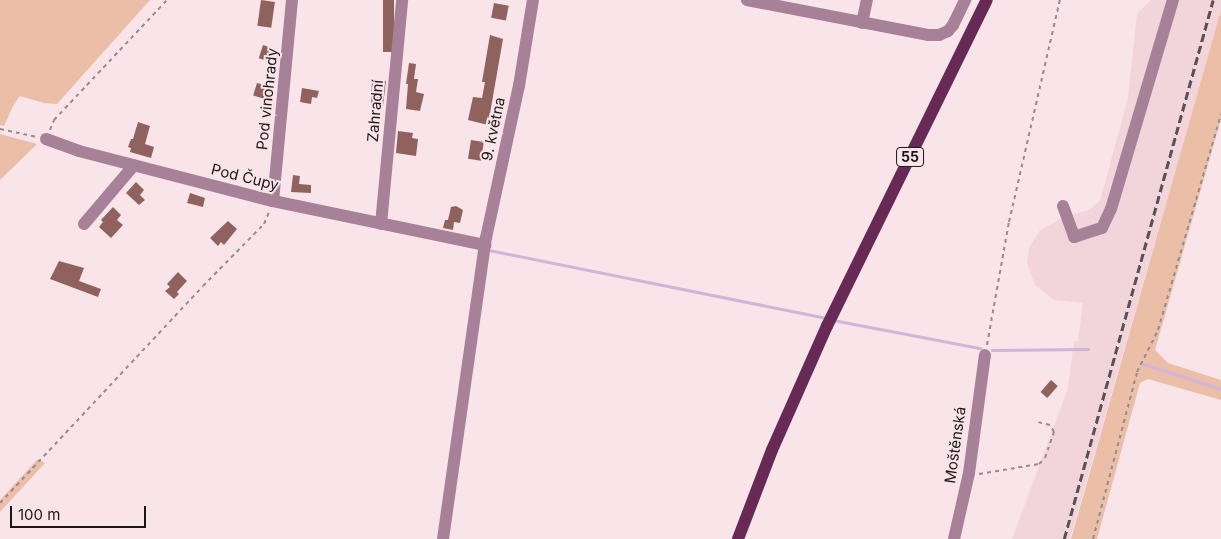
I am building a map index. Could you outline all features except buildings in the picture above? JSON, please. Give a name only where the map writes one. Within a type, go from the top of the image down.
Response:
[{"type":"main road","name":"55","points":[[738,539],[772,450],[830,320],[987,0]]},
{"type":"street","name":"Pod vinohrady","points":[[273,201],[292,0]]},
{"type":"street","name":"Zahradní","points":[[381,224],[402,0]]},
{"type":"street","name":"9. května","points":[[443,539],[485,245],[519,86],[533,0]]},
{"type":"street","points":[[747,0],[928,35],[939,35],[953,25],[966,0]]},
{"type":"street","points":[[862,23],[867,0]]},
{"type":"street","points":[[1063,206],[1074,237],[1102,228],[1111,209],[1173,0]]},
{"type":"street","name":"Pod Čupy","points":[[46,139],[79,151],[273,201],[485,245]]},
{"type":"street","points":[[84,224],[134,165]]},
{"type":"street","name":"Moštěnská","points":[[954,539],[969,473],[986,355]]},
{"type":"path","points":[[0,129],[46,139],[54,120],[167,0]]},
{"type":"path","points":[[986,355],[1009,222],[1060,0]]},
{"type":"path","points":[[1093,539],[1137,372],[1142,358],[1158,330],[1221,114]]},
{"type":"path","points":[[0,503],[203,286],[264,224],[273,201]]},
{"type":"path","points":[[969,473],[986,474],[1039,464],[1045,458],[1054,432],[1050,425],[1038,422]]},
{"type":"shaded area","points":[[0,0],[150,0],[57,104],[44,103],[20,96],[14,104],[4,126],[0,125]]},
{"type":"shaded area","points":[[1151,0],[1221,0],[1221,10],[1070,539],[1012,539],[1068,388],[1074,341],[1078,341],[1083,303],[1054,300],[1035,285],[1027,263],[1029,248],[1040,230],[1064,217],[1089,210],[1100,201],[1128,98],[1137,14]]},
{"type":"shaded area","points":[[1221,10],[1221,119],[1155,350],[1168,363],[1221,380],[1221,400],[1148,379],[1140,383],[1097,539],[1071,539]]},
{"type":"shaded area","points":[[0,134],[37,144],[0,180]]},
{"type":"shaded area","points":[[38,459],[45,463],[0,512],[0,500]]},
{"type":"waterway","points":[[489,250],[826,318]]},
{"type":"waterway","points":[[833,320],[980,348]]},
{"type":"waterway","points":[[992,350],[1088,349]]},
{"type":"waterway","points":[[1144,364],[1221,389]]},
{"type":"railway","points":[[1064,539],[1213,0]]}]
